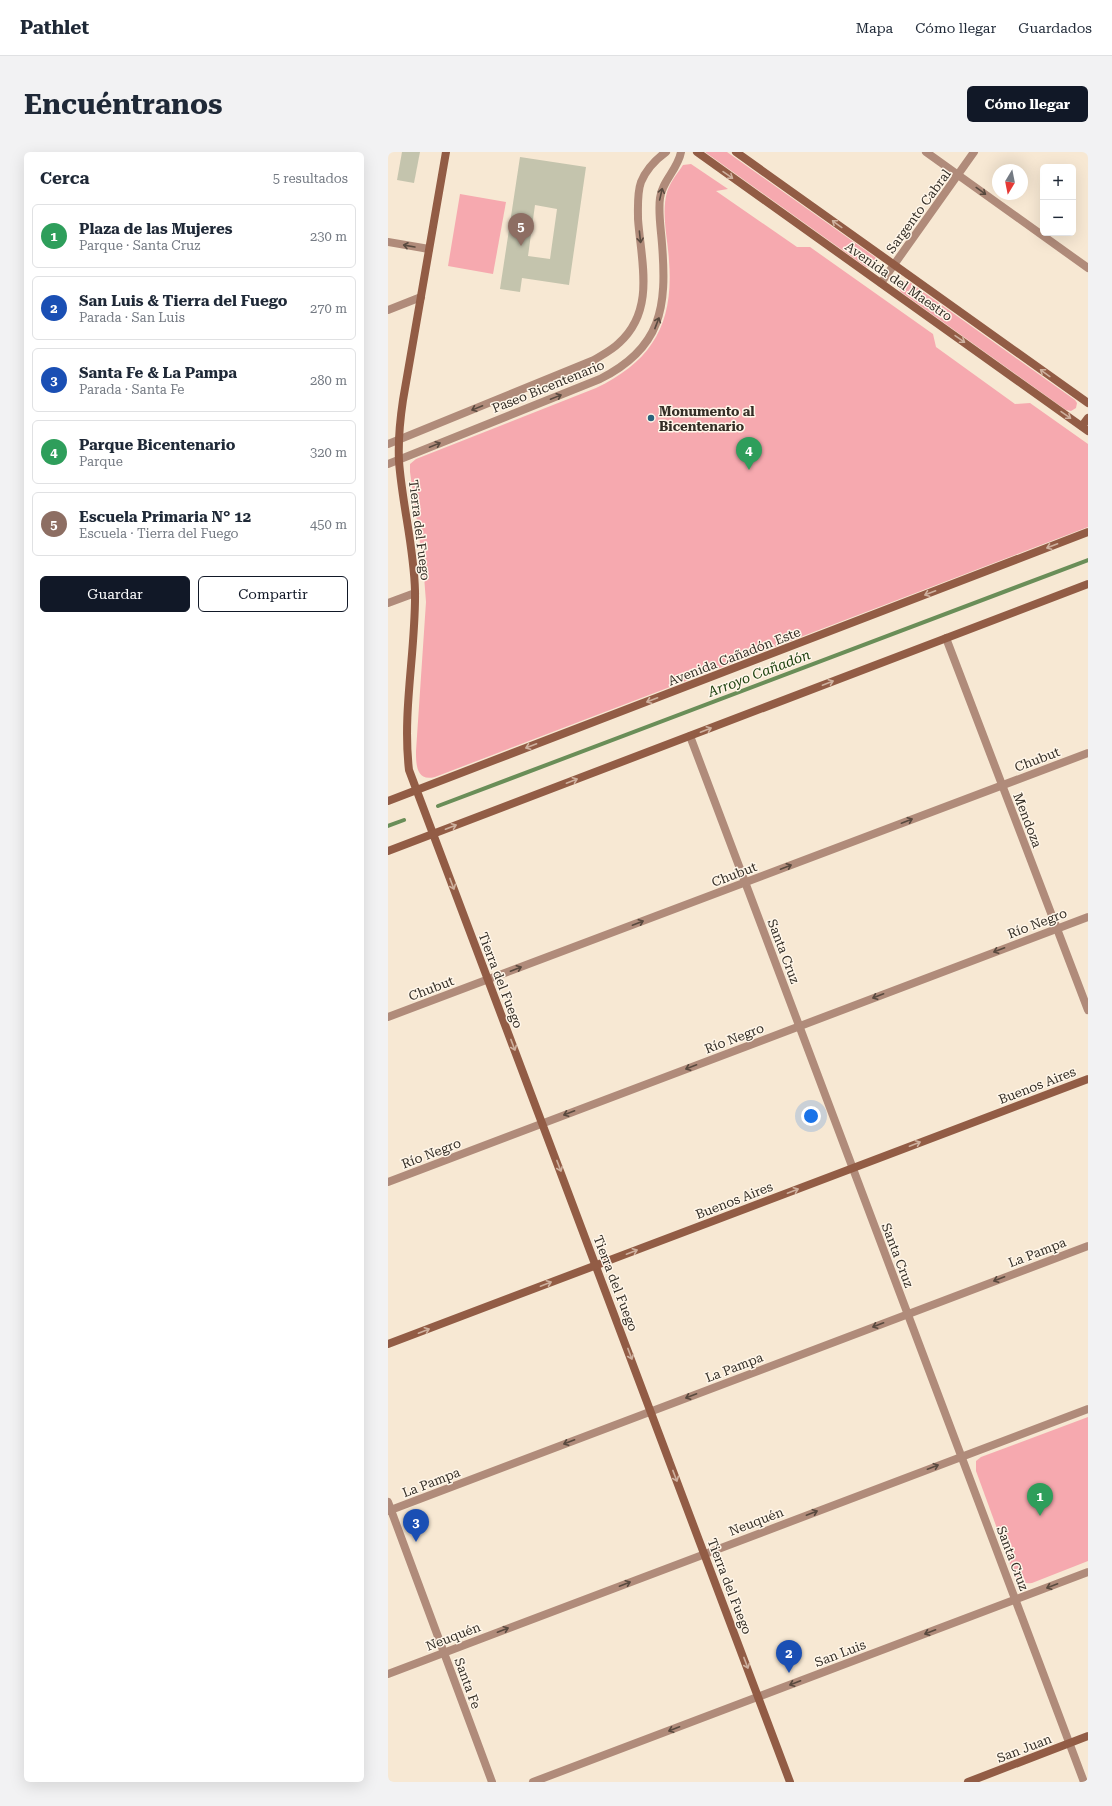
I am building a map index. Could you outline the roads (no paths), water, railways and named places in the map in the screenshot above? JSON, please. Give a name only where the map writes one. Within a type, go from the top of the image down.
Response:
[{"type":"street","name":"Tierra del Fuego","points":[[446,152],[403,400],[399,439],[399,460],[413,565],[415,593],[407,745],[409,770],[790,1782]]},
{"type":"street","name":"Paseo Bicentenario","points":[[388,444],[594,360],[620,343],[630,331],[637,318],[644,290],[638,212],[641,183],[647,171],[656,160],[666,152]]},
{"type":"street","name":"Paseo Bicentenario","points":[[388,464],[600,379],[629,361],[641,349],[652,336],[662,304],[664,273],[659,211],[660,197],[664,185],[680,159],[681,152]]},
{"type":"street","name":"Avenida del Maestro","points":[[697,152],[1085,428]]},
{"type":"street","name":"Avenida del Maestro","points":[[736,152],[1088,403]]},
{"type":"street","points":[[926,152],[1088,268]]},
{"type":"street","name":"Sargento Cabral","points":[[881,283],[974,152]]},
{"type":"street","points":[[388,242],[429,250]]},
{"type":"street","points":[[388,310],[421,297]]},
{"type":"street","points":[[1085,428],[1088,418]]},
{"type":"street","name":"Avenida Cañadón Este","points":[[388,801],[1088,532]]},
{"type":"street","points":[[388,851],[1088,584]]},
{"type":"street","points":[[388,603],[415,593]]},
{"type":"street","name":"Mendoza","points":[[946,638],[1088,1010]]},
{"type":"street","name":"Santa Cruz","points":[[690,736],[1084,1782]]},
{"type":"street","name":"Chubut","points":[[388,1017],[1088,752]]},
{"type":"street","name":"Río Negro","points":[[388,1182],[1088,917]]},
{"type":"street","name":"Buenos Aires","points":[[388,1344],[1088,1079]]},
{"type":"street","name":"La Pampa","points":[[389,1508],[1088,1246]]},
{"type":"street","name":"Neuquén","points":[[388,1674],[1088,1408]]},
{"type":"street","name":"Santa Fe","points":[[389,1508],[492,1782]]},
{"type":"street","name":"San Luis","points":[[533,1782],[1088,1572]]},
{"type":"street","name":"San Juan","points":[[968,1782],[1088,1736]]},
{"type":"waterway","name":"Arroyo Cañadón","points":[[438,806],[1088,560]]},
{"type":"waterway","points":[[388,826],[404,820]]},
{"type":"place","name":"Escuela Primaria N° 12","points":[[521,246]]},
{"type":"place","name":"Monumento al Bicentenario","points":[[651,418]]},
{"type":"place","name":"Parque Bicentenario","points":[[749,470]]},
{"type":"place","name":"Plaza de las Mujeres","points":[[1040,1516]]},
{"type":"place","name":"Santa Fe & La Pampa","points":[[416,1542]]},
{"type":"place","name":"San Luis & Tierra del Fuego","points":[[789,1673]]}]
